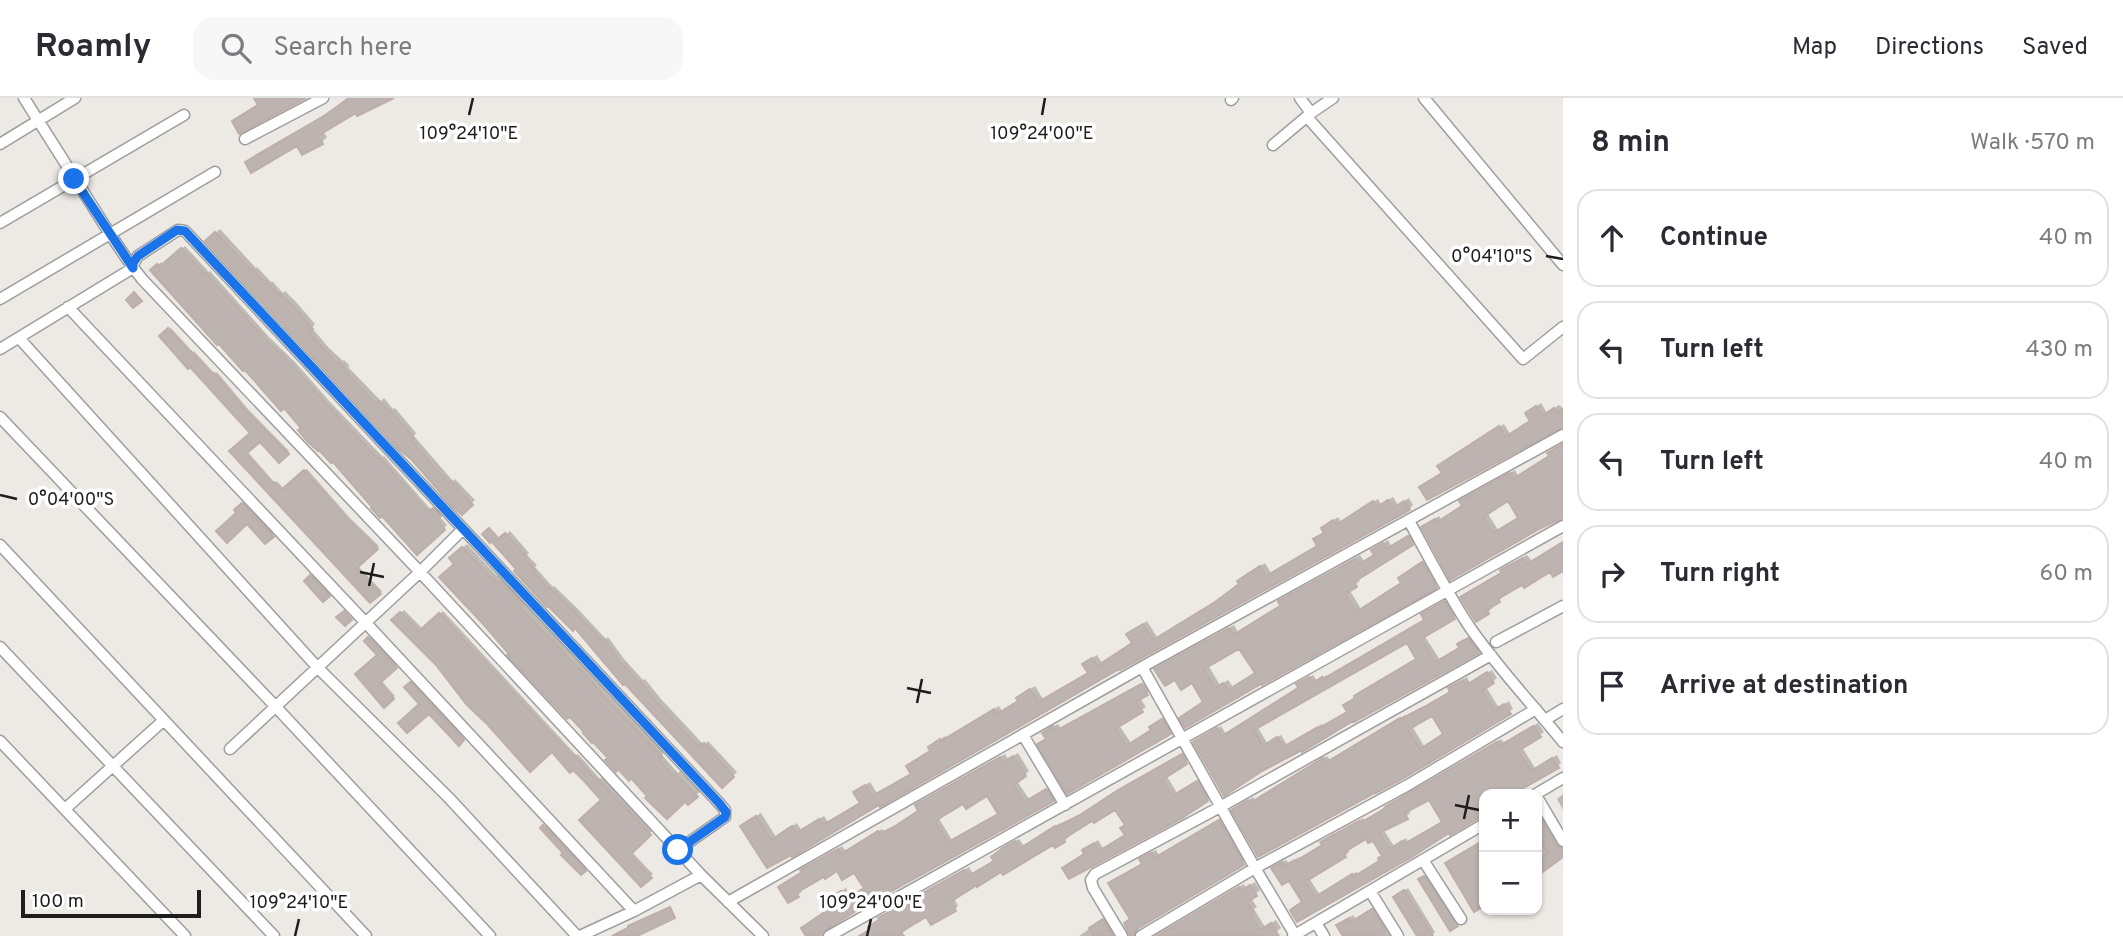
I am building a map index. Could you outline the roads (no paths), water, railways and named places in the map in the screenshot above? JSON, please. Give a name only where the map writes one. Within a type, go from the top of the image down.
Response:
[{"type":"street","points":[[24,98],[74,179],[142,279],[420,572],[701,875],[763,936]]},
{"type":"street","points":[[0,144],[75,98]]},
{"type":"street","points":[[245,139],[323,98]]},
{"type":"street","points":[[1300,98],[1309,115],[1523,359],[1563,327]]},
{"type":"street","points":[[1273,145],[1333,98]]},
{"type":"street","points":[[1424,98],[1563,265]]},
{"type":"street","points":[[0,223],[184,115]]},
{"type":"street","points":[[0,299],[215,172]]},
{"type":"street","points":[[133,268],[138,256],[177,230],[185,231],[725,810],[725,817],[678,850]]},
{"type":"street","points":[[0,349],[133,268]]},
{"type":"street","points":[[68,307],[634,911]]},
{"type":"street","points":[[19,338],[318,668],[449,798],[578,936],[634,911],[701,875]]},
{"type":"street","points":[[0,417],[490,936]]},
{"type":"street","points":[[728,902],[1142,667],[1563,435]]},
{"type":"street","points":[[1409,521],[1448,592],[1491,655],[1563,742]]},
{"type":"street","points":[[829,936],[1563,526]]},
{"type":"street","points":[[230,749],[463,529]]},
{"type":"street","points":[[0,545],[366,936]]},
{"type":"street","points":[[1496,642],[1563,606]]},
{"type":"street","points":[[0,647],[274,936]]},
{"type":"street","points":[[1122,936],[1093,888],[1092,878],[1098,872],[1491,655]]},
{"type":"street","points":[[1142,667],[1294,935],[1479,828]]},
{"type":"street","points":[[1141,936],[1255,868],[1408,785],[1536,709]]},
{"type":"street","points":[[1545,720],[1563,709]]},
{"type":"street","points":[[65,809],[164,720]]},
{"type":"street","points":[[1023,735],[1065,805]]},
{"type":"street","points":[[0,741],[185,936]]},
{"type":"street","points":[[1542,791],[1563,778]]},
{"type":"street","points":[[1542,805],[1563,841]]},
{"type":"street","points":[[1423,860],[1461,919]]},
{"type":"street","points":[[1370,891],[1398,936]]},
{"type":"street","points":[[1316,923],[1324,936]]}]
